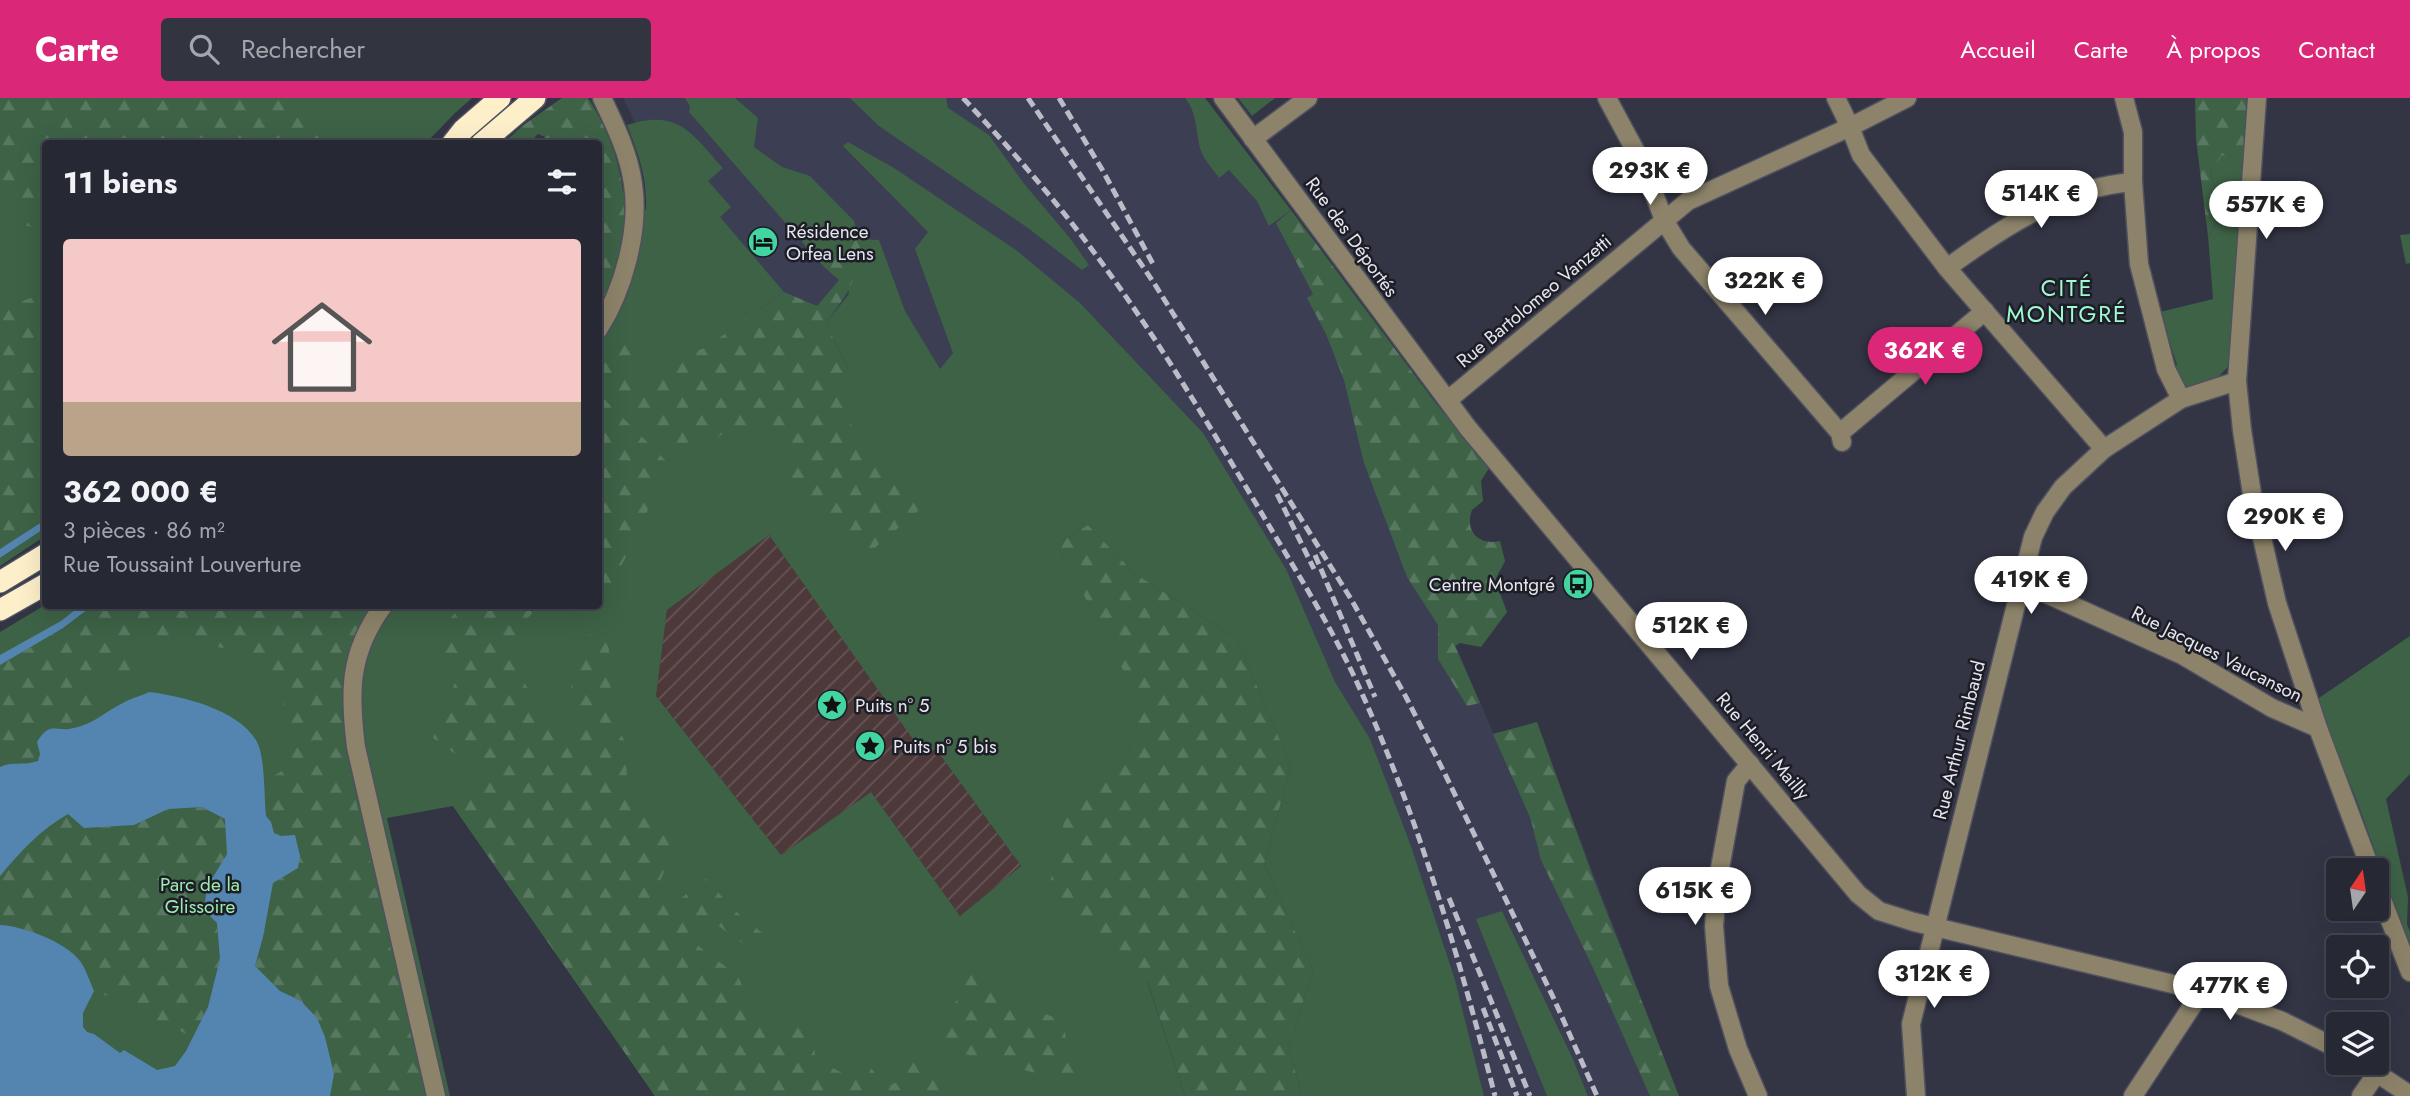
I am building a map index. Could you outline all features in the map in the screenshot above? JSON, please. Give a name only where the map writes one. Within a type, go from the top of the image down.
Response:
[{"type":"highway","points":[[455,140],[500,98]]},
{"type":"highway","points":[[486,140],[535,98]]},
{"type":"highway","points":[[0,582],[42,556]]},
{"type":"highway","points":[[0,610],[42,586]]},
{"type":"street","points":[[602,98],[626,152],[634,185],[634,213],[626,268],[617,295],[602,323]]},
{"type":"street","name":"Rue des Déportés","points":[[1223,98],[1448,400]]},
{"type":"street","points":[[1253,139],[1308,98]]},
{"type":"street","points":[[1606,98],[1643,165],[1664,220],[1689,257],[1841,437],[1985,311]]},
{"type":"street","points":[[1836,98],[1860,156],[1947,268],[2104,449]]},
{"type":"street","name":"Rue Bartolomeo Vanzetti","points":[[1448,400],[1688,201],[1907,98]]},
{"type":"street","points":[[2124,98],[2133,132],[2133,182],[2139,264],[2166,369],[2181,399]]},
{"type":"street","points":[[2257,98],[2237,381],[2242,430],[2255,506],[2277,603],[2318,728],[2367,858]]},
{"type":"street","points":[[1947,268],[1995,233],[2026,216],[2070,196],[2133,182]]},
{"type":"street","name":"Rue Arthur Rimbaud","points":[[1916,1096],[1911,1024],[2033,537],[2045,512],[2063,486],[2104,449],[2181,399],[2237,381]]},
{"type":"street","name":"Rue Henri Mailly","points":[[1448,400],[1485,448],[1858,894],[1879,911],[2203,991],[2282,1021],[2326,1043]]},
{"type":"street","name":"Rue Jacques Vaucanson","points":[[2020,584],[2182,654],[2272,708],[2318,728]]},
{"type":"street","points":[[381,609],[368,627],[356,656],[351,690],[356,747],[436,1096]]},
{"type":"street","points":[[1750,764],[1736,781],[1718,879],[1714,926],[1720,986],[1738,1049],[1758,1096]]},
{"type":"street","points":[[2389,918],[2410,972]]},
{"type":"street","points":[[2133,1096],[2203,991]]},
{"type":"street","points":[[2361,1096],[2376,1075]]},
{"type":"street","points":[[2380,1075],[2410,1094]]},
{"type":"shaded area","points":[[623,98],[1205,98],[1434,401],[1460,642],[1456,646],[1530,819],[1567,805],[1679,1096],[1185,1096],[1126,916],[696,251]]},
{"type":"shaded area","points":[[769,535],[924,754],[936,748],[1021,866],[960,916],[871,792],[781,855],[656,696],[667,610]]},
{"type":"green space","points":[[0,98],[472,98],[429,140],[42,140],[42,522],[0,549]]},
{"type":"green space","points":[[0,98],[310,98],[310,111],[321,140],[42,140],[42,230],[24,225],[0,192]]},
{"type":"green space","points":[[562,98],[588,98],[602,123],[620,175],[624,228],[620,255],[602,300],[602,140],[542,140],[545,137],[538,134],[532,140],[507,140],[522,126]]},
{"type":"green space","name":"Parc de la Glissoire","points":[[685,98],[735,98],[758,118],[754,147],[782,167],[810,176],[854,221],[860,239],[879,240],[905,311],[940,369],[953,353],[915,249],[928,232],[843,146],[848,142],[894,168],[1016,250],[1080,303],[1203,433],[1286,569],[1335,682],[1370,739],[1411,846],[1455,980],[1484,1096],[1302,1096],[1289,1049],[1313,970],[1264,864],[1291,766],[1237,639],[1134,573],[1088,525],[1057,544],[1137,695],[1129,755],[1126,916],[1185,1096],[655,1096],[453,806],[387,818],[450,1096],[0,1096],[0,632],[42,607],[42,609],[602,609],[602,175],[646,210],[641,166],[627,125],[660,120],[672,122],[693,135],[723,168],[708,181],[731,207],[720,217],[784,292],[753,314],[848,369],[826,323],[849,294],[840,240],[823,266],[689,112],[690,106]],"holes":[[[769,535],[924,755],[936,749],[1021,866],[960,916],[871,792],[781,855],[656,696],[667,610]]]},
{"type":"green space","points":[[850,98],[946,98],[948,108],[989,135],[1089,265],[1082,270],[1028,228],[879,126]]},
{"type":"green space","points":[[1185,98],[1205,98],[1291,210],[1269,226],[1257,201],[1229,170],[1219,178],[1201,152],[1194,116]]},
{"type":"green space","points":[[1238,98],[1275,98],[1252,116]]},
{"type":"green space","points":[[2195,98],[2250,98],[2245,167],[2222,155],[2210,173],[2224,212],[2208,236],[2196,139]]},
{"type":"green space","points":[[2222,154],[2245,167],[2231,361],[2212,381],[2185,389],[2173,367],[2177,365],[2160,312],[2213,299],[2208,236],[2224,212],[2210,173]]},
{"type":"green space","points":[[1291,210],[1434,401],[1489,468],[1481,481],[1483,501],[1472,510],[1470,524],[1480,539],[1500,541],[1505,561],[1495,580],[1507,612],[1481,647],[1460,643],[1455,646],[1480,703],[1467,706],[1438,659],[1438,625],[1407,577],[1364,463],[1344,380],[1326,334],[1307,298],[1313,294],[1276,223]]},
{"type":"green space","points":[[2410,234],[2410,263],[2406,264],[2400,235]]},
{"type":"green space","points":[[860,239],[855,275],[841,303],[826,323],[848,369],[847,420],[924,506],[865,556],[824,506],[790,489],[789,434],[732,427],[685,462],[605,382],[603,363],[613,332],[635,337],[634,378],[656,392],[658,363],[705,348],[784,292],[817,306],[839,280],[823,266],[840,240]]},
{"type":"green space","points":[[42,294],[42,522],[0,549],[0,309]]},
{"type":"green space","points":[[602,397],[667,462],[637,537],[602,600]]},
{"type":"green space","points":[[1088,525],[1134,573],[1237,639],[1291,766],[1264,864],[1313,970],[1289,1049],[1302,1096],[1185,1096],[1148,982],[1098,935],[1047,896],[1069,800],[1129,755],[1136,695],[1057,544]]},
{"type":"green space","points":[[42,530],[42,538],[0,566],[0,558]]},
{"type":"green space","points":[[88,609],[368,609],[353,642],[344,676],[344,750],[425,1096],[330,1096],[334,1074],[301,1001],[280,991],[255,966],[273,883],[298,868],[281,836],[273,833],[266,808],[263,782],[287,768],[282,690],[263,660],[234,650],[185,641],[144,641],[132,647],[145,664],[136,674],[112,671],[97,684],[98,720],[71,729],[52,727],[38,761],[27,765],[10,762],[3,749],[0,749],[0,665],[63,628]]},
{"type":"green space","points":[[458,609],[537,609],[516,629],[514,664],[536,703],[562,726],[576,723],[570,675],[578,637],[608,632],[612,716],[625,742],[627,776],[645,808],[676,845],[659,883],[675,903],[706,879],[734,910],[767,937],[756,953],[705,916],[685,936],[738,976],[754,1014],[779,1036],[793,1020],[814,1034],[815,1058],[842,1073],[867,1063],[886,1087],[902,1080],[905,1056],[932,1062],[952,1088],[967,1096],[655,1096],[453,806],[479,771],[433,738],[456,680],[434,655],[441,629]]},
{"type":"green space","points":[[2410,636],[2410,774],[2386,799],[2408,897],[2410,948],[2389,890],[2389,858],[2378,858],[2316,700]]},
{"type":"green space","points":[[1537,722],[1594,880],[1679,1096],[1650,1096],[1541,860],[1531,820],[1493,734]]},
{"type":"green space","points":[[202,807],[225,819],[227,854],[220,866],[210,916],[217,923],[220,959],[208,1007],[193,1038],[168,1024],[153,1027],[131,1005],[94,991],[82,964],[65,947],[32,932],[0,925],[0,876],[9,863],[49,826],[68,814],[134,825],[167,809]]},
{"type":"green space","points":[[1502,911],[1588,1096],[1547,1096],[1476,919]]},
{"type":"green space","points":[[958,971],[997,980],[1011,999],[1062,1021],[1077,1084],[946,1049],[938,1028],[958,998]]},
{"type":"water","points":[[42,522],[42,530],[0,558],[0,549]]},
{"type":"water","points":[[76,609],[88,609],[63,628],[0,665],[0,655],[61,621]]},
{"type":"water","points":[[149,692],[179,697],[214,708],[243,725],[254,737],[260,750],[266,816],[274,833],[281,836],[295,835],[300,856],[298,868],[273,883],[255,966],[280,991],[301,1001],[317,1018],[325,1037],[334,1074],[330,1096],[0,1096],[0,925],[43,936],[73,954],[84,968],[94,991],[83,1013],[83,1027],[120,1053],[124,1050],[157,1070],[175,1066],[186,1051],[208,1007],[220,959],[217,923],[210,916],[205,902],[207,887],[227,854],[225,819],[202,807],[168,809],[134,825],[84,828],[68,814],[31,842],[0,876],[0,767],[38,761],[40,754],[37,742],[46,731],[81,726],[126,701]]},
{"type":"railway","points":[[963,98],[1062,211],[1136,312],[1217,438],[1340,647],[1404,795],[1438,894],[1495,1096]]},
{"type":"railway","points":[[1028,98],[1154,283],[1351,599],[1445,774],[1554,999],[1597,1096]]},
{"type":"railway","points":[[1059,98],[1103,171],[1153,264]]},
{"type":"railway","points":[[1277,494],[1314,569]]},
{"type":"railway","points":[[1315,555],[1375,697]]},
{"type":"railway","points":[[1449,898],[1530,1096]]},
{"type":"railway","points":[[1483,1008],[1517,1096]]},
{"type":"place","name":"Résidence Orfea Lens","points":[[763,242]]},
{"type":"place","name":"Centre Montgré","points":[[1578,584]]},
{"type":"place","name":"Puits n° 5","points":[[832,705]]},
{"type":"place","name":"Puits n° 5 bis","points":[[870,746]]},
{"type":"district","name":"CITÉ MONTGRÉ","points":[[2067,301]]}]
